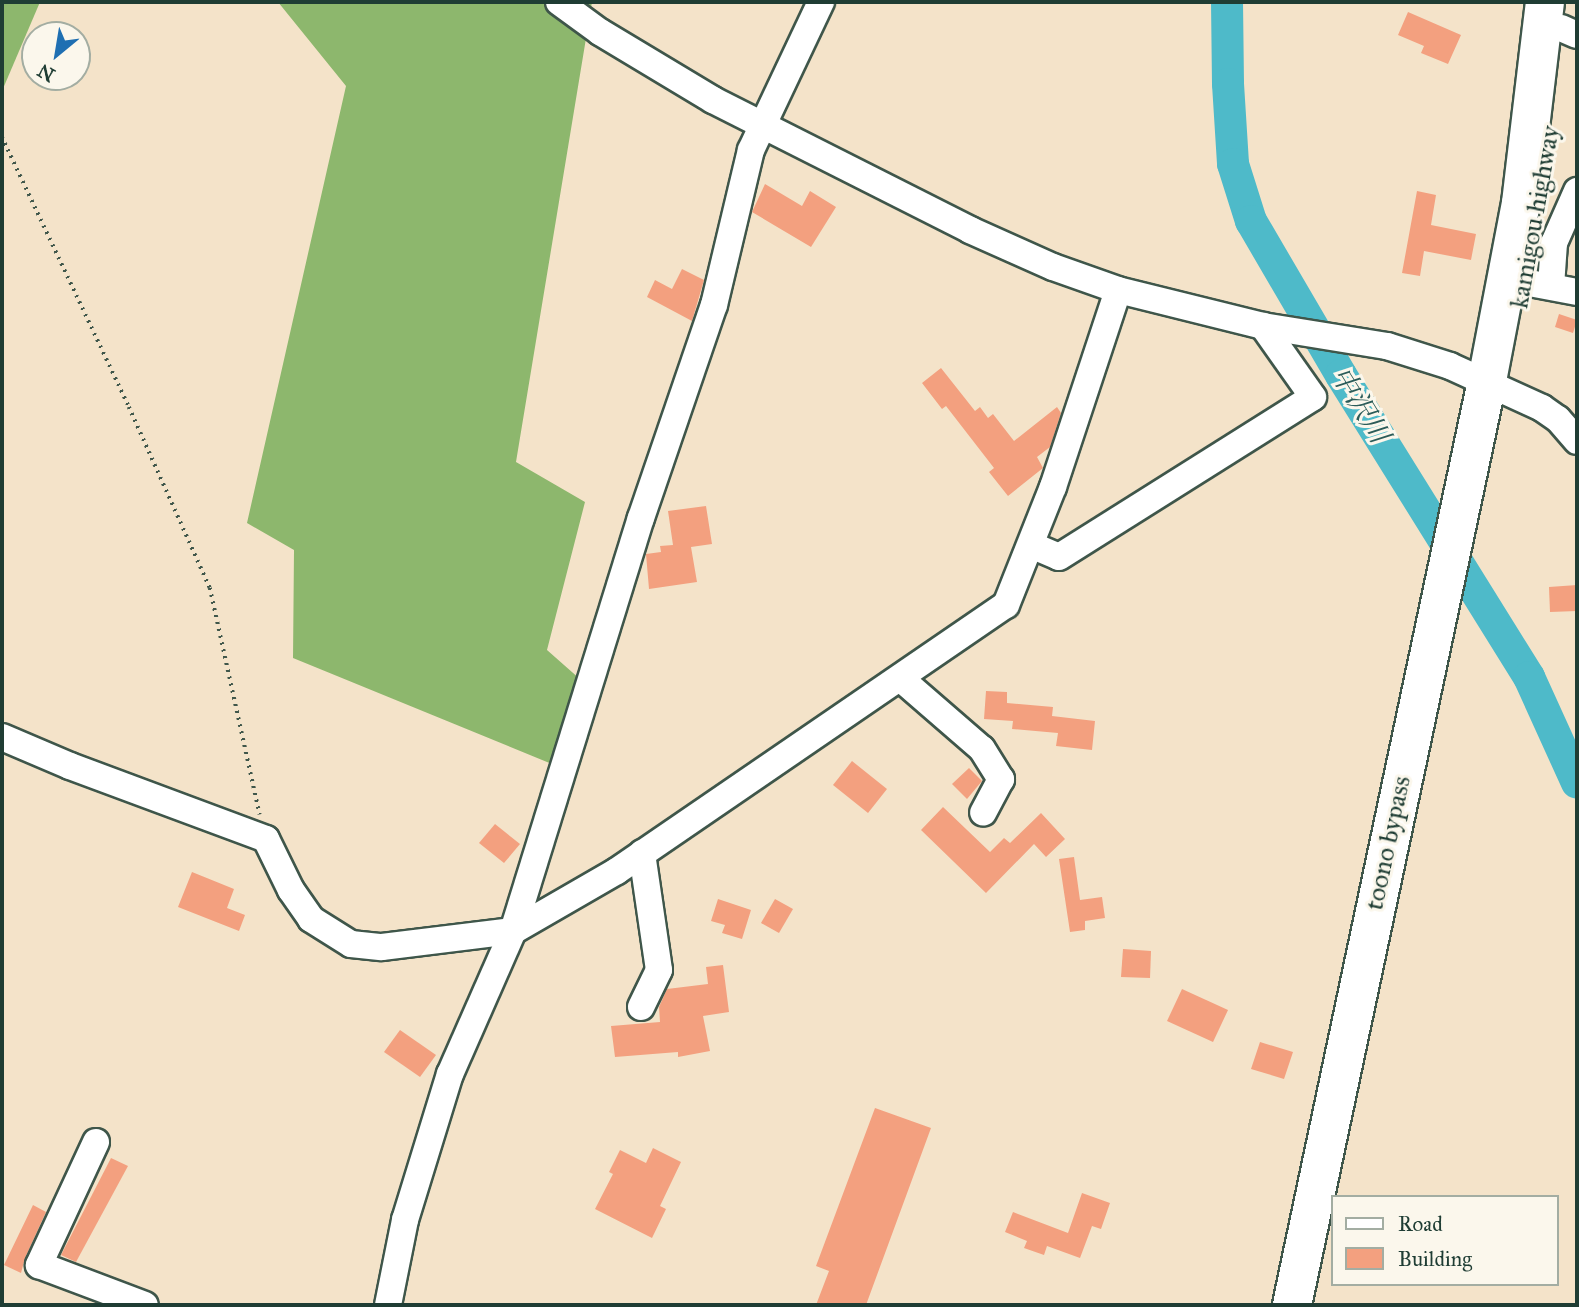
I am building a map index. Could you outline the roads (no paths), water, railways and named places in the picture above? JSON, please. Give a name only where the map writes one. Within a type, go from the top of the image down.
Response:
[{"type":"highway","name":"kamigou highway","points":[[1495,385],[1538,284],[1561,17]]},
{"type":"highway","name":"kamigou highway","points":[[1495,385],[1521,203],[1561,17]]},
{"type":"highway","name":"toono bypass","points":[[1292,1305],[1495,385]]},
{"type":"highway","name":"toono bypass","points":[[1337,1195],[1447,612]]},
{"type":"highway","points":[[1315,1305],[1330,1230]]},
{"type":"street","points":[[559,2],[600,32],[713,100],[970,230],[1053,267],[1118,290],[1263,326],[1387,346],[1495,385],[1542,408],[1558,419],[1577,441]]},
{"type":"street","points":[[388,1305],[405,1220],[450,1074],[513,931],[641,518],[714,304],[751,150],[761,123],[821,2]]},
{"type":"street","points":[[1577,191],[1538,284],[1577,292]]},
{"type":"street","points":[[2,737],[70,766],[265,838],[291,890],[312,919],[351,944],[382,947],[513,931],[555,910],[642,853],[1006,605],[1031,545],[1118,290]]},
{"type":"street","points":[[1031,545],[1059,556],[1313,397],[1263,326]]},
{"type":"street","points":[[900,678],[982,749],[1001,779],[983,813]]},
{"type":"street","points":[[641,1007],[659,970],[642,853]]},
{"type":"street","points":[[96,1142],[39,1265],[145,1305]]},
{"type":"waterway","name":"中沢川","points":[[1227,2],[1233,164],[1251,221],[1341,375],[1529,677],[1577,783]]}]
